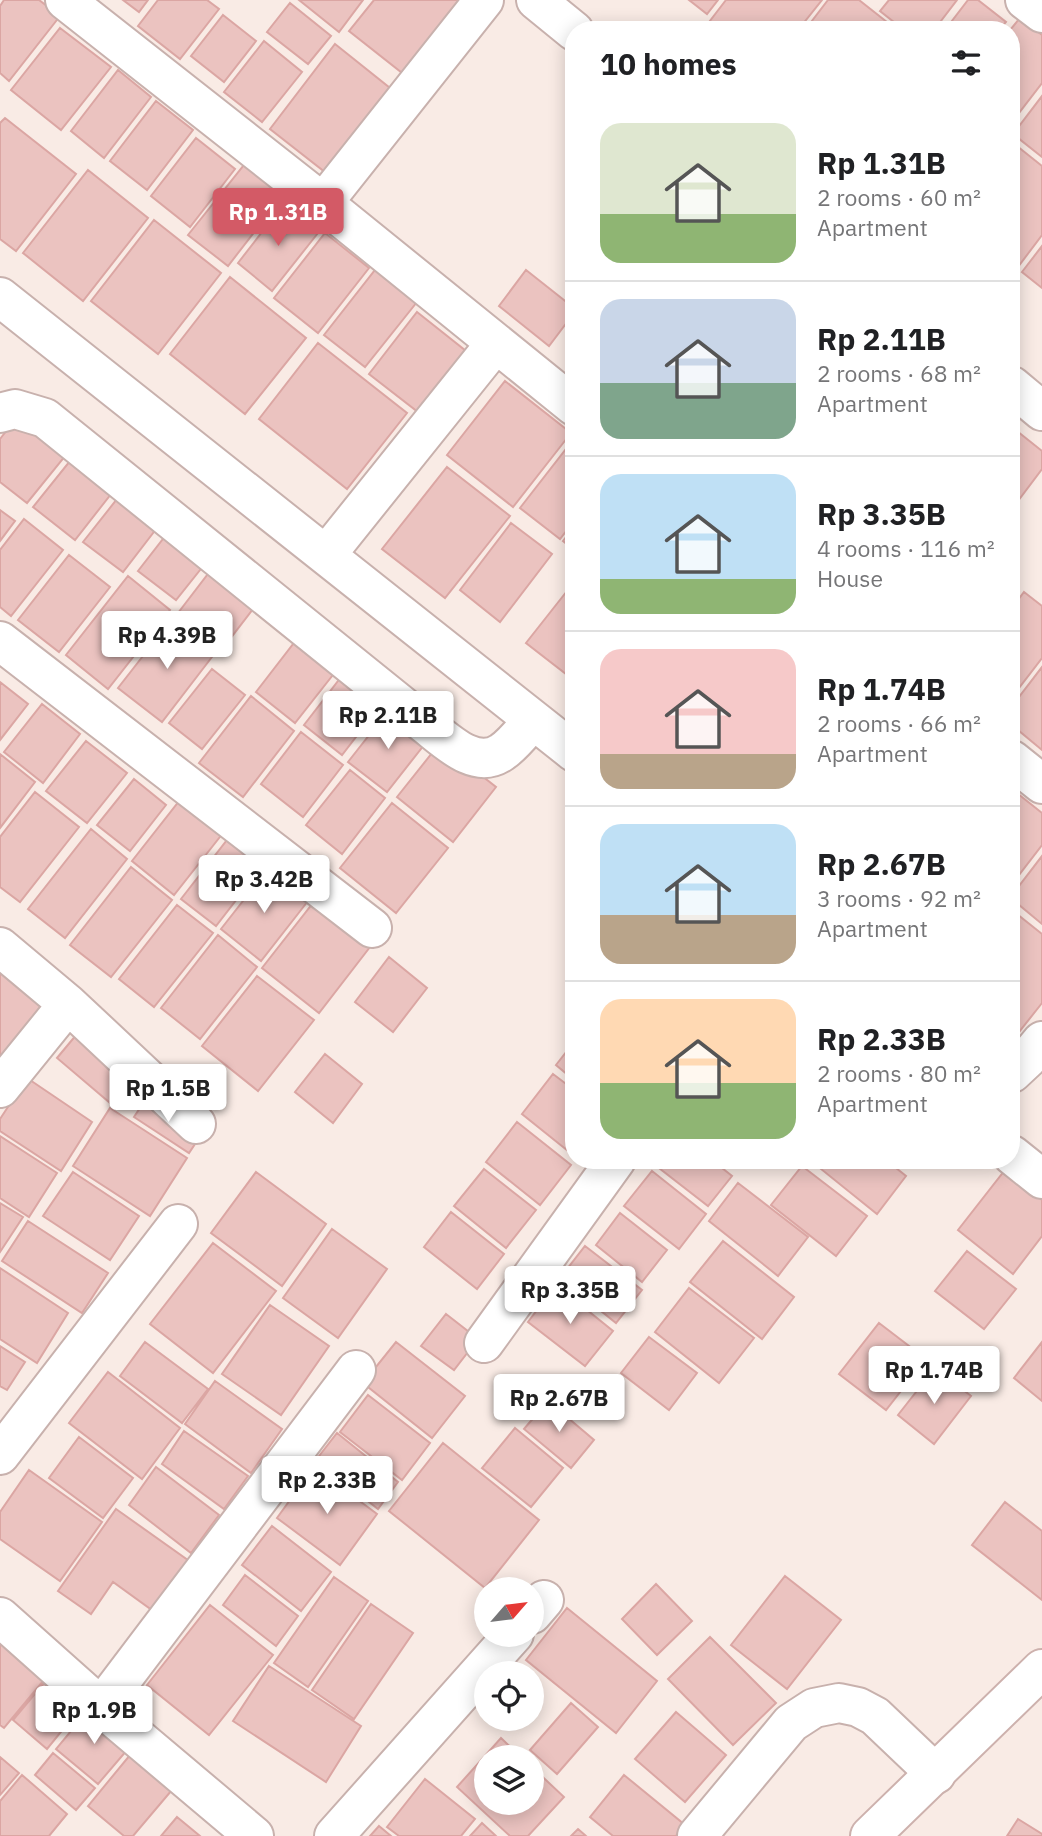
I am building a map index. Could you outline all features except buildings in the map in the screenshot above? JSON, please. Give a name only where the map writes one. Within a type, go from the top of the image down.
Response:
[{"type":"street","points":[[65,0],[323,203],[565,399]]},
{"type":"street","points":[[323,203],[484,0]]},
{"type":"street","points":[[536,0],[565,24]]},
{"type":"street","points":[[1025,0],[1042,13]]},
{"type":"street","points":[[0,297],[565,745]]},
{"type":"street","points":[[326,555],[496,343]]},
{"type":"street","points":[[1020,393],[1042,411]]},
{"type":"street","points":[[0,413],[15,409],[45,418],[421,721],[468,755],[486,760],[503,752],[533,720]]},
{"type":"street","points":[[0,641],[372,928]]},
{"type":"street","points":[[1020,766],[1042,784]]},
{"type":"street","points":[[0,947],[68,1004],[196,1124]]},
{"type":"street","points":[[0,1088],[68,1004]]},
{"type":"street","points":[[1020,1066],[1042,1041]]},
{"type":"street","points":[[1020,1161],[1042,1179]]},
{"type":"street","points":[[484,1343],[610,1169]]},
{"type":"street","points":[[0,1455],[178,1224]]},
{"type":"street","points":[[101,1707],[356,1370]]},
{"type":"street","points":[[0,1617],[101,1707],[254,1836]]},
{"type":"street","points":[[334,1836],[502,1647]]},
{"type":"street","points":[[870,1836],[1039,1679]]},
{"type":"street","points":[[696,1836],[791,1723],[814,1708],[839,1703],[858,1707],[875,1716],[936,1774]]}]
